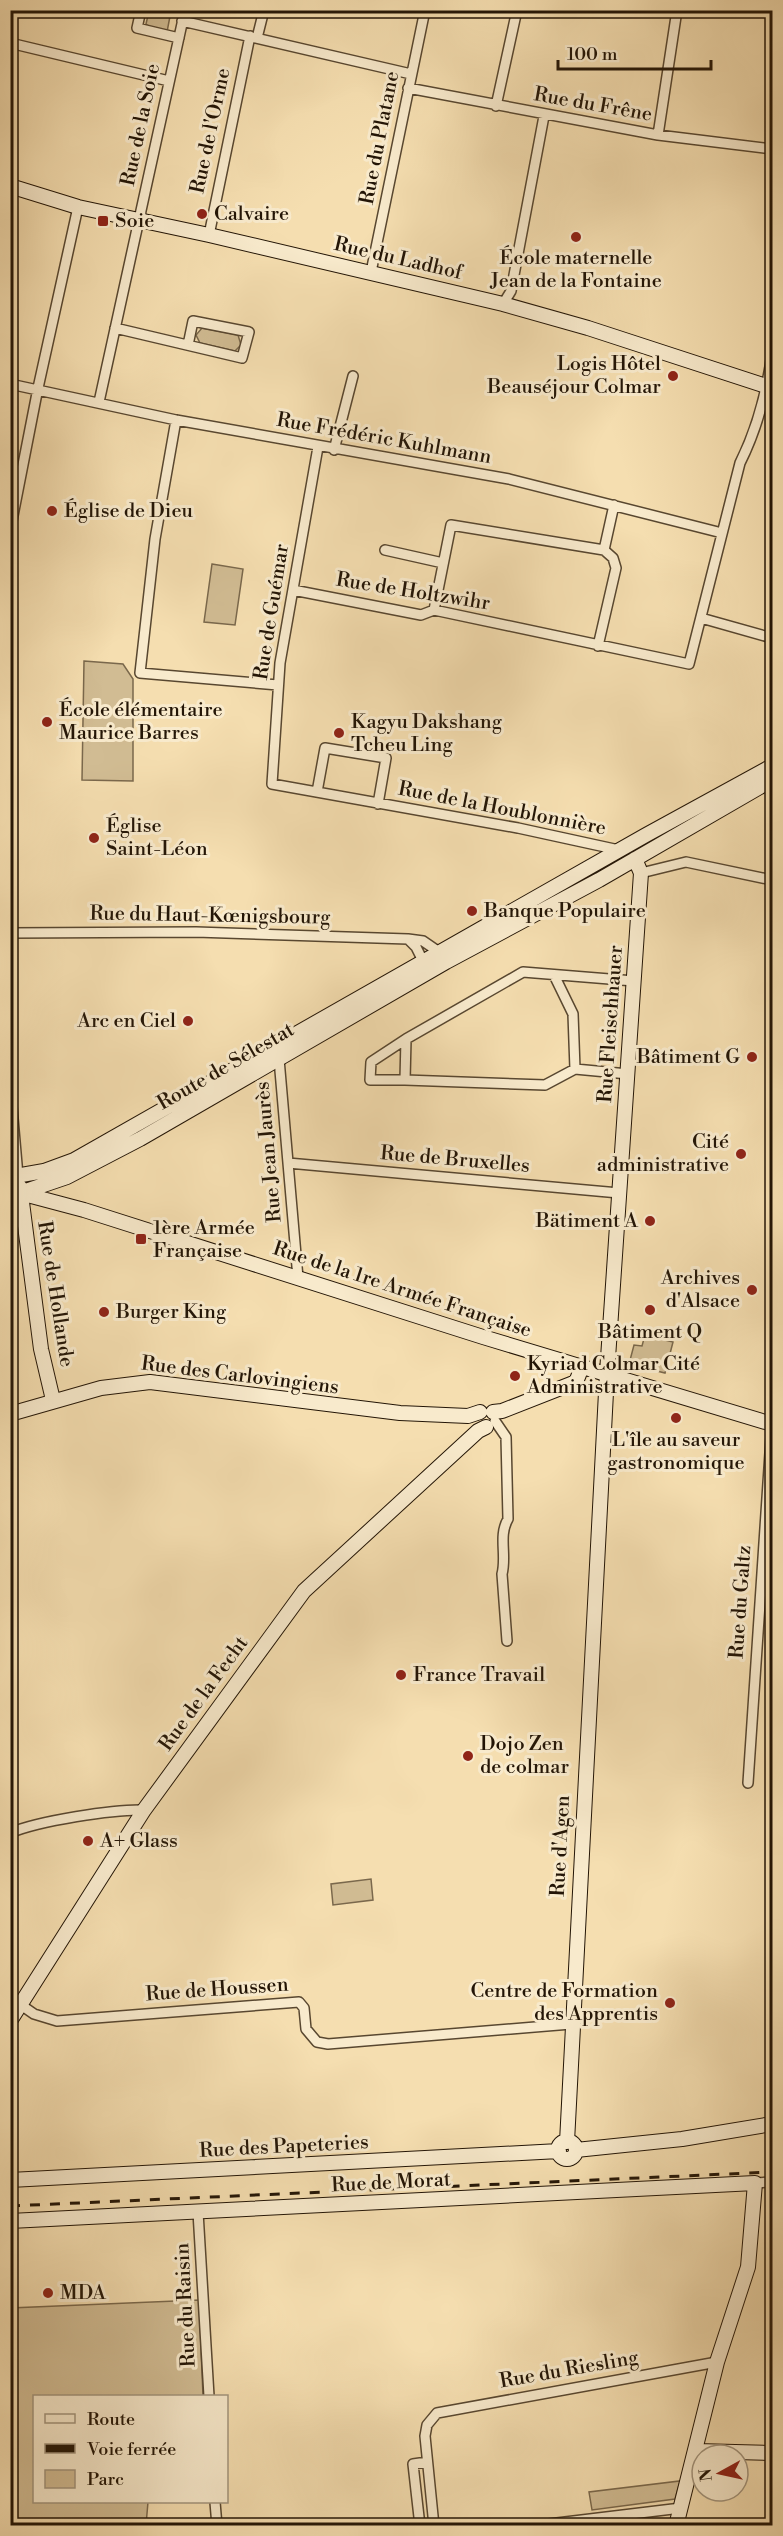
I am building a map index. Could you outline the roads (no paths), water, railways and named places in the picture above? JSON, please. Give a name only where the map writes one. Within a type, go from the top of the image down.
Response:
[{"type":"street","points":[[141,10],[137,28],[178,38]]},
{"type":"street","name":"Rue de la Soie","points":[[99,402],[184,10]]},
{"type":"street","name":"Rue de l'Orme","points":[[209,235],[254,37],[264,10]]},
{"type":"street","name":"Rue du Platane","points":[[371,272],[425,10]]},
{"type":"street","points":[[496,106],[517,10]]},
{"type":"street","points":[[658,135],[677,10]]},
{"type":"street","points":[[182,21],[411,74]]},
{"type":"street","points":[[10,43],[169,81]]},
{"type":"street","name":"Rue du Frêne","points":[[408,88],[544,116],[658,135],[772,149]]},
{"type":"street","points":[[503,304],[511,291],[544,116]]},
{"type":"street","name":"Rue du Ladhof","points":[[10,186],[78,207],[209,235],[503,304],[588,328],[769,387]]},
{"type":"street","points":[[10,531],[38,388],[78,207]]},
{"type":"street","points":[[115,328],[242,358],[249,333],[194,321],[188,345]]},
{"type":"street","points":[[772,353],[769,387],[750,443],[740,463],[701,618],[772,638]]},
{"type":"street","points":[[334,450],[353,376]]},
{"type":"street","name":"Rue Frédéric Kuhlmann","points":[[10,384],[38,388],[176,420],[334,450],[509,479],[722,533]]},
{"type":"street","points":[[176,420],[155,539],[140,673],[278,685]]},
{"type":"street","name":"Rue de Guémar","points":[[272,784],[278,685],[318,447]]},
{"type":"street","points":[[604,550],[614,505]]},
{"type":"street","points":[[434,610],[451,525],[604,550],[613,558],[616,568],[598,646]]},
{"type":"street","points":[[385,550],[442,563]]},
{"type":"street","name":"Rue de Holtzwihr","points":[[293,590],[422,615],[434,610],[689,664],[701,618]]},
{"type":"street","name":"Rue de la Houblonnière","points":[[317,792],[324,748],[386,758],[378,804]]},
{"type":"street","name":"Route de Sélestat","points":[[15,1193],[67,1177],[140,1139],[279,1059],[619,850],[772,766]]},
{"type":"street","name":"Route de Sélestat","points":[[14,1176],[44,1171],[74,1160],[423,961],[443,957],[635,859],[772,780]]},
{"type":"street","name":"Rue de la Houblonnière","points":[[272,784],[518,828],[619,850]]},
{"type":"street","points":[[619,850],[635,859]]},
{"type":"street","name":"Rue Fleischhauer","points":[[608,1372],[641,873],[635,859]]},
{"type":"street","points":[[641,873],[686,862],[772,880]]},
{"type":"street","name":"Rue du Haut-Kœnigsbourg","points":[[10,933],[196,932],[408,939],[423,941],[443,957]]},
{"type":"street","points":[[408,939],[416,947],[423,961]]},
{"type":"street","points":[[628,1074],[575,1069],[545,1085],[370,1080],[371,1062],[406,1039],[523,972],[634,981]]},
{"type":"street","points":[[554,975],[573,1014],[575,1069]]},
{"type":"street","points":[[405,1080],[406,1039]]},
{"type":"street","name":"Rue Jean Jaurès","points":[[279,1059],[298,1278]]},
{"type":"street","points":[[10,1084],[14,1176]]},
{"type":"street","name":"Rue de Bruxelles","points":[[288,1163],[620,1193]]},
{"type":"street","name":"Rue de Hollande","points":[[14,1176],[41,1349],[53,1400]]},
{"type":"street","points":[[65,1204],[67,1177]]},
{"type":"street","name":"Rue de la 1re Armée Française","points":[[15,1193],[65,1204],[772,1424]]},
{"type":"street","name":"Rue de la Fecht","points":[[10,2021],[144,1810],[304,1591],[485,1419],[576,1382],[582,1366]]},
{"type":"street","name":"Rue d'Agen","points":[[567,2147],[571,2024],[608,1372]]},
{"type":"street","name":"Rue des Carlovingiens","points":[[10,1414],[53,1400],[134,1382],[150,1382],[339,1407],[485,1419]]},
{"type":"street","points":[[485,1419],[506,1437],[508,1519],[502,1528],[504,1565],[502,1574],[507,1641]]},
{"type":"street","name":"Rue du Galtz","points":[[748,1782],[772,1424]]},
{"type":"street","points":[[10,1833],[34,1826],[126,1809],[144,1810]]},
{"type":"street","name":"Rue de Houssen","points":[[21,2005],[34,2014],[57,2021],[299,2002],[304,2008],[306,2029],[316,2042],[328,2044],[571,2024]]},
{"type":"street","name":"Rue des Papeteries","points":[[10,2180],[682,2139],[772,2124]]},
{"type":"street","points":[[699,2443],[717,2362],[748,2267],[755,2182]]},
{"type":"street","name":"Rue de Morat","points":[[10,2221],[772,2182]]},
{"type":"street","name":"Rue du Raisin","points":[[198,2212],[209,2395]]},
{"type":"street","name":"Rue du Riesling","points":[[427,2462],[425,2436],[430,2418],[437,2413],[717,2362]]},
{"type":"street","points":[[750,2452],[772,2453]]},
{"type":"street","points":[[420,2526],[413,2464],[427,2462],[434,2526]]},
{"type":"street","points":[[676,2526],[690,2476]]},
{"type":"street","points":[[215,2503],[217,2526]]},
{"type":"street","points":[[532,2526],[681,2508]]},
{"type":"railway","points":[[10,2206],[772,2172]]},
{"type":"place","name":"Calvaire","points":[[202,214]]},
{"type":"place","name":"Soie","points":[[103,221]]},
{"type":"place","name":"École maternelle Jean de la Fontaine","points":[[576,237]]},
{"type":"place","name":"Logis Hôtel Beauséjour Colmar","points":[[673,376]]},
{"type":"place","name":"Église de Dieu","points":[[52,511]]},
{"type":"place","name":"École élémentaire Maurice Barres","points":[[47,722]]},
{"type":"place","name":"Kagyu Dakshang Tcheu Ling","points":[[339,733]]},
{"type":"place","name":"Église Saint-Léon","points":[[94,838]]},
{"type":"place","name":"Banque Populaire","points":[[472,911]]},
{"type":"place","name":"Arc en Ciel","points":[[188,1021]]},
{"type":"place","name":"Bâtiment G","points":[[752,1057]]},
{"type":"place","name":"Cité administrative","points":[[741,1154]]},
{"type":"place","name":"Bätiment A","points":[[650,1221]]},
{"type":"place","name":"1ère Armée Française","points":[[141,1239]]},
{"type":"place","name":"Archives d'Alsace","points":[[752,1290]]},
{"type":"place","name":"Bâtiment Q","points":[[650,1310]]},
{"type":"place","name":"Burger King","points":[[104,1312]]},
{"type":"place","name":"Kyriad Colmar Cité Administrative","points":[[515,1376]]},
{"type":"place","name":"L'île au saveur gastronomique","points":[[676,1418]]},
{"type":"place","name":"France Travail","points":[[401,1675]]},
{"type":"place","name":"Dojo Zen de colmar","points":[[468,1756]]},
{"type":"place","name":"A+ Glass","points":[[88,1841]]},
{"type":"place","name":"Centre de Formation des Apprentis","points":[[670,2003]]},
{"type":"place","name":"MDA","points":[[48,2293]]}]
